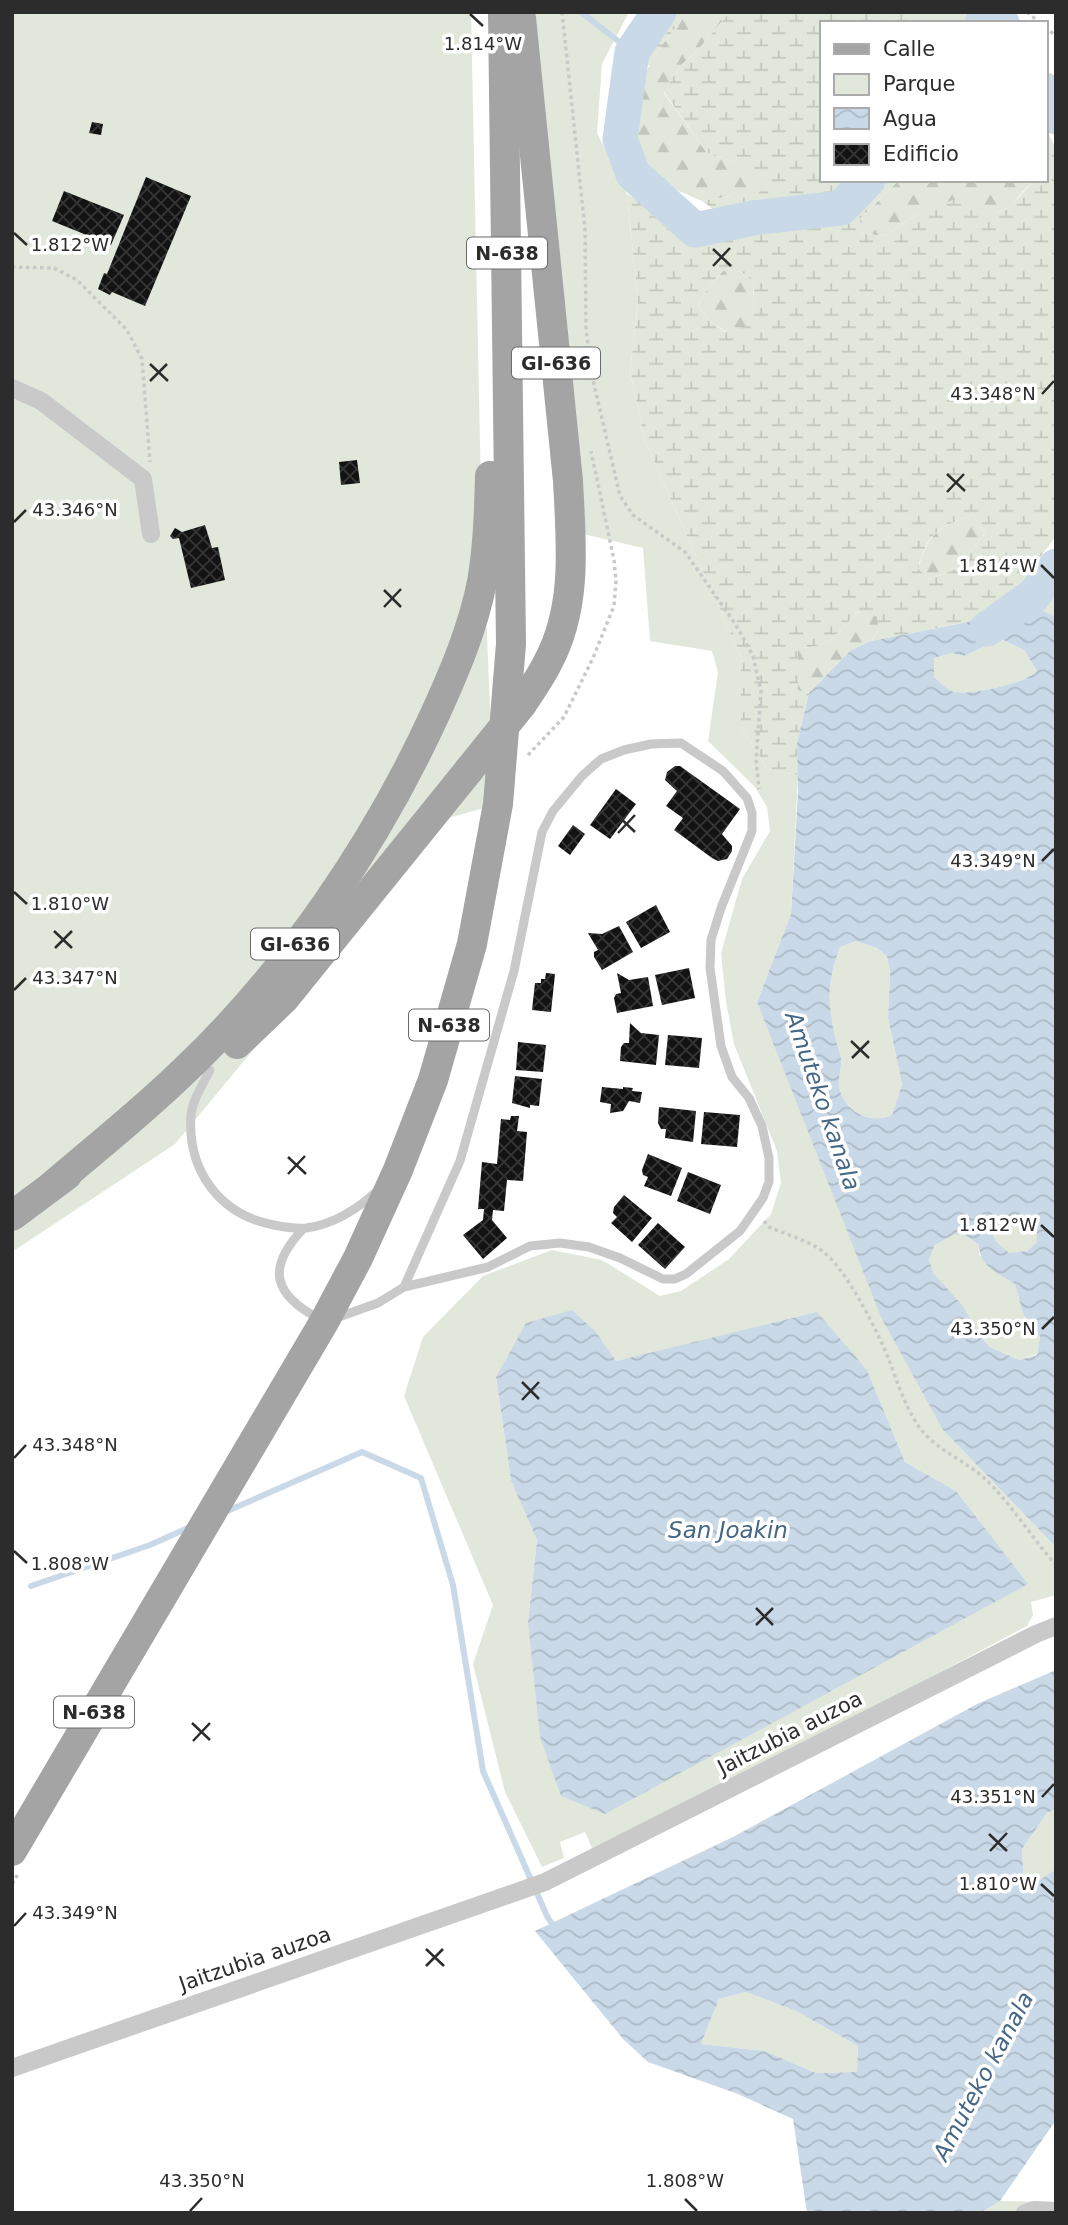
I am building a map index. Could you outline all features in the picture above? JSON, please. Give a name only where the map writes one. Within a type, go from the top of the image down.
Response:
[{"type":"main road","name":"GI-636","points":[[51,1186],[184,1072],[247,1006],[316,918],[362,852],[409,769],[465,646],[482,583],[488,528],[494,398],[484,12]]},
{"type":"main road","name":"N-638","points":[[12,1851],[324,1322],[358,1258],[398,1170],[433,1080],[472,943],[496,816],[511,644],[503,12]]},
{"type":"main road","name":"GI-636","points":[[12,1216],[210,1070],[284,999],[522,704],[549,662],[564,623],[571,581],[572,544],[568,481],[520,12]]},
{"type":"main road","name":"N-638","points":[[494,398],[509,495]]},
{"type":"street","points":[[12,388],[41,401],[143,479],[151,534]]},
{"type":"street","name":"Jaitzubia auzoa","points":[[12,2068],[545,1882],[1056,1626]]},
{"type":"street","points":[[1030,2211],[1056,2211]]},
{"type":"lane","points":[[303,1228],[289,1243],[279,1268],[279,1283],[288,1297],[302,1310],[324,1322],[378,1303],[404,1287],[488,1266],[530,1246],[560,1243],[589,1247],[620,1258],[663,1279],[675,1279],[686,1274],[740,1231],[756,1211],[769,1182],[769,1158],[762,1126],[748,1098],[732,1077],[721,1046],[710,968],[711,940],[752,831],[752,813],[747,799],[723,771],[681,743],[651,744],[601,759],[582,776],[553,811],[542,832],[514,971],[460,1161],[404,1287]]},
{"type":"lane","points":[[210,1070],[191,1115],[194,1153],[207,1184],[228,1206],[256,1222],[303,1228],[320,1225],[346,1214],[367,1200],[398,1170]]},
{"type":"path","points":[[562,12],[583,204],[586,329],[593,380],[620,496],[633,515],[685,552],[736,625],[753,656],[761,691],[756,760],[759,788],[752,831]]},
{"type":"path","points":[[12,267],[54,268],[77,280],[127,330],[142,359],[150,464],[143,479]]},
{"type":"path","points":[[756,1211],[769,1227],[820,1249],[838,1266],[855,1291],[923,1432],[943,1451],[985,1479],[1056,1564]]},
{"type":"green space","points":[[12,12],[471,12],[481,491],[494,805],[445,819],[175,1144],[12,1252]]},
{"type":"green space","points":[[535,12],[629,12],[602,64],[597,133],[627,194],[638,303],[630,372],[645,441],[741,657],[741,727],[767,769],[798,775],[791,914],[757,1002],[943,1430],[1056,1547],[1056,1595],[1031,1602],[1033,1615],[1027,1626],[745,1776],[592,1848],[585,1832],[560,1842],[564,1858],[542,1867],[505,1792],[473,1664],[493,1605],[404,1396],[423,1337],[483,1276],[552,1250],[602,1260],[660,1296],[681,1291],[729,1259],[771,1214],[781,1183],[777,1151],[734,1044],[721,953],[742,879],[770,831],[767,807],[755,787],[708,741],[718,672],[712,651],[650,641],[643,548],[583,534]],"holes":[[[596,1332],[616,1361],[675,1348],[867,1370],[905,1462],[956,1491],[528,1622],[537,1540],[511,1481],[496,1378]]]},
{"type":"green space","points":[[674,12],[687,12],[649,66],[643,57]]},
{"type":"green space","points":[[687,12],[730,12],[697,51],[680,66],[664,93],[707,153],[768,174],[767,187],[754,196],[731,196],[702,201],[672,188],[645,169],[630,133],[634,92],[659,49]]},
{"type":"green space","points":[[730,12],[928,12],[924,21],[820,21],[820,182],[854,182],[831,198],[794,208],[720,214],[702,201],[731,196],[754,196],[767,187],[767,174],[707,153],[664,92],[680,66],[697,51]]},
{"type":"green space","points":[[928,12],[952,12],[944,21],[924,21]]},
{"type":"green space","points":[[952,12],[974,12],[965,21],[944,21]]},
{"type":"green space","points":[[1047,130],[1056,149],[1056,536],[1012,595],[968,622],[871,641],[879,630],[877,616],[857,612],[832,638],[818,645],[798,648],[798,690],[809,693],[797,743],[798,775],[767,769],[741,727],[741,657],[645,441],[630,372],[638,303],[627,194],[699,238],[844,218],[883,182],[897,182],[860,219],[860,233],[884,236],[918,214],[960,197],[982,212],[991,213],[1000,212],[1016,200],[1031,182],[1047,182]],"holes":[[[726,268],[743,273],[753,282],[754,304],[747,326],[726,332],[709,321],[698,305],[709,286]],[[973,515],[985,533],[958,568],[930,579],[918,569],[930,539],[951,523]]]},
{"type":"green space","points":[[897,182],[1031,182],[1011,206],[993,215],[973,210],[918,214],[884,236],[860,233],[860,219]]},
{"type":"green space","points":[[726,268],[743,273],[753,282],[754,304],[748,326],[727,332],[709,321],[698,305],[709,286]]},
{"type":"green space","points":[[973,515],[985,533],[958,568],[930,579],[918,569],[931,539],[951,523]]},
{"type":"green space","points":[[1056,591],[1056,617],[1041,610]]},
{"type":"green space","points":[[857,612],[877,615],[879,630],[871,641],[851,650],[809,693],[798,691],[798,648],[818,645],[832,638]]},
{"type":"green space","points":[[1000,639],[1024,650],[1037,671],[1009,684],[970,692],[952,691],[934,677],[934,658],[952,653],[964,656]]},
{"type":"green space","points":[[856,941],[877,948],[887,956],[890,973],[888,1018],[902,1084],[892,1115],[883,1118],[866,1117],[851,1109],[841,1095],[839,1086],[841,1059],[833,1032],[830,989],[840,947]]},
{"type":"green space","points":[[1028,1218],[1037,1225],[1037,1241],[1027,1251],[1009,1254],[996,1241],[991,1230],[1007,1219]]},
{"type":"green space","points":[[954,1233],[966,1236],[978,1244],[979,1255],[1015,1284],[1023,1314],[1040,1336],[1037,1354],[1019,1360],[990,1347],[934,1274],[929,1260],[935,1245]]},
{"type":"green space","points":[[1056,1809],[1056,1869],[1024,1892],[1022,1849],[1047,1813]]},
{"type":"green space","points":[[746,1992],[796,2011],[858,2046],[857,2072],[816,2073],[765,2051],[701,2044],[719,1999]]},
{"type":"green space","points":[[1000,2201],[1056,2202],[1056,2213],[980,2213]]},
{"type":"water","points":[[1012,595],[1056,617],[1056,1547],[943,1430],[881,1317],[757,1002],[791,914],[798,791],[797,743],[809,693],[851,650],[871,641],[968,622]],"holes":[[[1001,639],[1024,650],[1037,671],[1031,676],[996,688],[970,692],[952,691],[934,677],[934,658],[952,653],[964,656]],[[856,941],[877,948],[887,956],[890,973],[888,1018],[902,1084],[892,1115],[883,1118],[858,1114],[841,1095],[841,1059],[830,999],[831,979],[840,947]],[[1028,1218],[1037,1225],[1037,1241],[1027,1251],[1009,1253],[996,1241],[991,1230],[1007,1219]],[[954,1234],[966,1236],[978,1244],[986,1264],[1015,1284],[1023,1314],[1040,1336],[1037,1355],[1019,1360],[990,1347],[962,1305],[934,1274],[929,1260],[935,1245]]]},
{"type":"water","name":"San Joakin","points":[[572,1310],[596,1332],[616,1361],[817,1312],[867,1370],[905,1462],[956,1491],[1028,1584],[605,1814],[561,1796],[540,1737],[528,1622],[537,1540],[511,1481],[496,1377],[526,1323]]},
{"type":"water","points":[[1056,1670],[1056,1809],[1047,1813],[1022,1849],[1024,1891],[1056,1869],[1056,2120],[1000,2201],[980,2213],[807,2213],[793,2119],[738,2094],[648,2062],[623,2039],[535,1931],[733,1837],[977,1704]],"holes":[[[746,1992],[796,2011],[858,2046],[857,2072],[816,2073],[765,2051],[701,2044],[719,1999]]]},
{"type":"building","points":[[92,122],[103,124],[101,135],[89,133]]},
{"type":"building","points":[[146,177],[191,196],[145,306],[98,289],[104,273],[107,274]]},
{"type":"building","points":[[64,191],[124,215],[111,245],[52,221]]},
{"type":"building","points":[[357,460],[360,483],[341,485],[339,462]]},
{"type":"building","points":[[205,525],[212,548],[218,547],[225,580],[191,588],[179,538],[173,539],[170,536],[175,528],[182,532]]},
{"type":"building","points":[[680,766],[740,809],[722,834],[732,846],[727,859],[718,861],[712,858],[674,830],[683,818],[666,806],[677,791],[665,780],[667,772]]},
{"type":"building","points":[[616,789],[636,804],[610,839],[590,825]]},
{"type":"building","points":[[573,825],[585,834],[570,855],[558,846]]},
{"type":"building","points":[[656,905],[670,932],[641,948],[626,922]]},
{"type":"building","points":[[619,926],[633,952],[602,970],[594,957],[594,952],[598,950],[588,933],[602,934]]},
{"type":"building","points":[[689,968],[695,998],[662,1005],[655,975]]},
{"type":"building","points":[[546,973],[555,974],[551,1012],[532,1010],[535,983],[541,983]]},
{"type":"building","points":[[617,973],[629,980],[648,977],[653,1006],[617,1013],[614,998],[621,993]]},
{"type":"building","points":[[630,1023],[641,1033],[659,1035],[656,1065],[620,1061],[621,1047],[624,1043],[629,1043]]},
{"type":"building","points":[[668,1035],[702,1038],[699,1068],[665,1065]]},
{"type":"building","points":[[518,1042],[546,1045],[543,1072],[516,1070]]},
{"type":"building","points":[[515,1076],[542,1079],[539,1106],[530,1105],[530,1108],[512,1103]]},
{"type":"building","points":[[602,1087],[633,1088],[632,1091],[642,1092],[640,1103],[629,1101],[623,1111],[610,1113],[611,1104],[600,1102]]},
{"type":"building","points":[[659,1107],[696,1111],[693,1142],[665,1138],[666,1129],[661,1129],[658,1123]]},
{"type":"building","points":[[704,1112],[740,1115],[737,1147],[701,1144]]},
{"type":"building","points":[[511,1116],[519,1116],[517,1131],[527,1132],[523,1181],[507,1180],[504,1211],[493,1210],[492,1220],[507,1238],[483,1259],[463,1235],[483,1220],[484,1209],[478,1209],[482,1162],[497,1164],[501,1119],[510,1120]]},
{"type":"building","points":[[648,1154],[682,1168],[671,1196],[644,1186],[648,1177],[643,1175],[642,1170]]},
{"type":"building","points":[[688,1172],[721,1185],[710,1214],[677,1201]]},
{"type":"building","points":[[624,1195],[652,1218],[632,1242],[611,1223],[617,1217],[613,1213],[614,1207]]},
{"type":"building","points":[[658,1223],[685,1247],[665,1269],[638,1245]]},
{"type":"waterway","points":[[581,12],[632,52]]},
{"type":"waterway","points":[[659,12],[632,52],[620,139],[633,174],[695,230],[753,218],[841,208],[866,182]]},
{"type":"waterway","name":"Amuteko kanala","points":[[984,21],[986,18],[1001,21]]},
{"type":"waterway","name":"Amuteko kanala","points":[[1047,95],[1056,117]]},
{"type":"waterway","name":"Amuteko kanala","points":[[987,629],[1034,595],[1056,566]]},
{"type":"waterway","points":[[225,1512],[362,1452],[421,1478],[453,1585],[483,1771],[547,1916],[556,1930]]},
{"type":"waterway","points":[[31,1586],[150,1545],[190,1527]]}]
